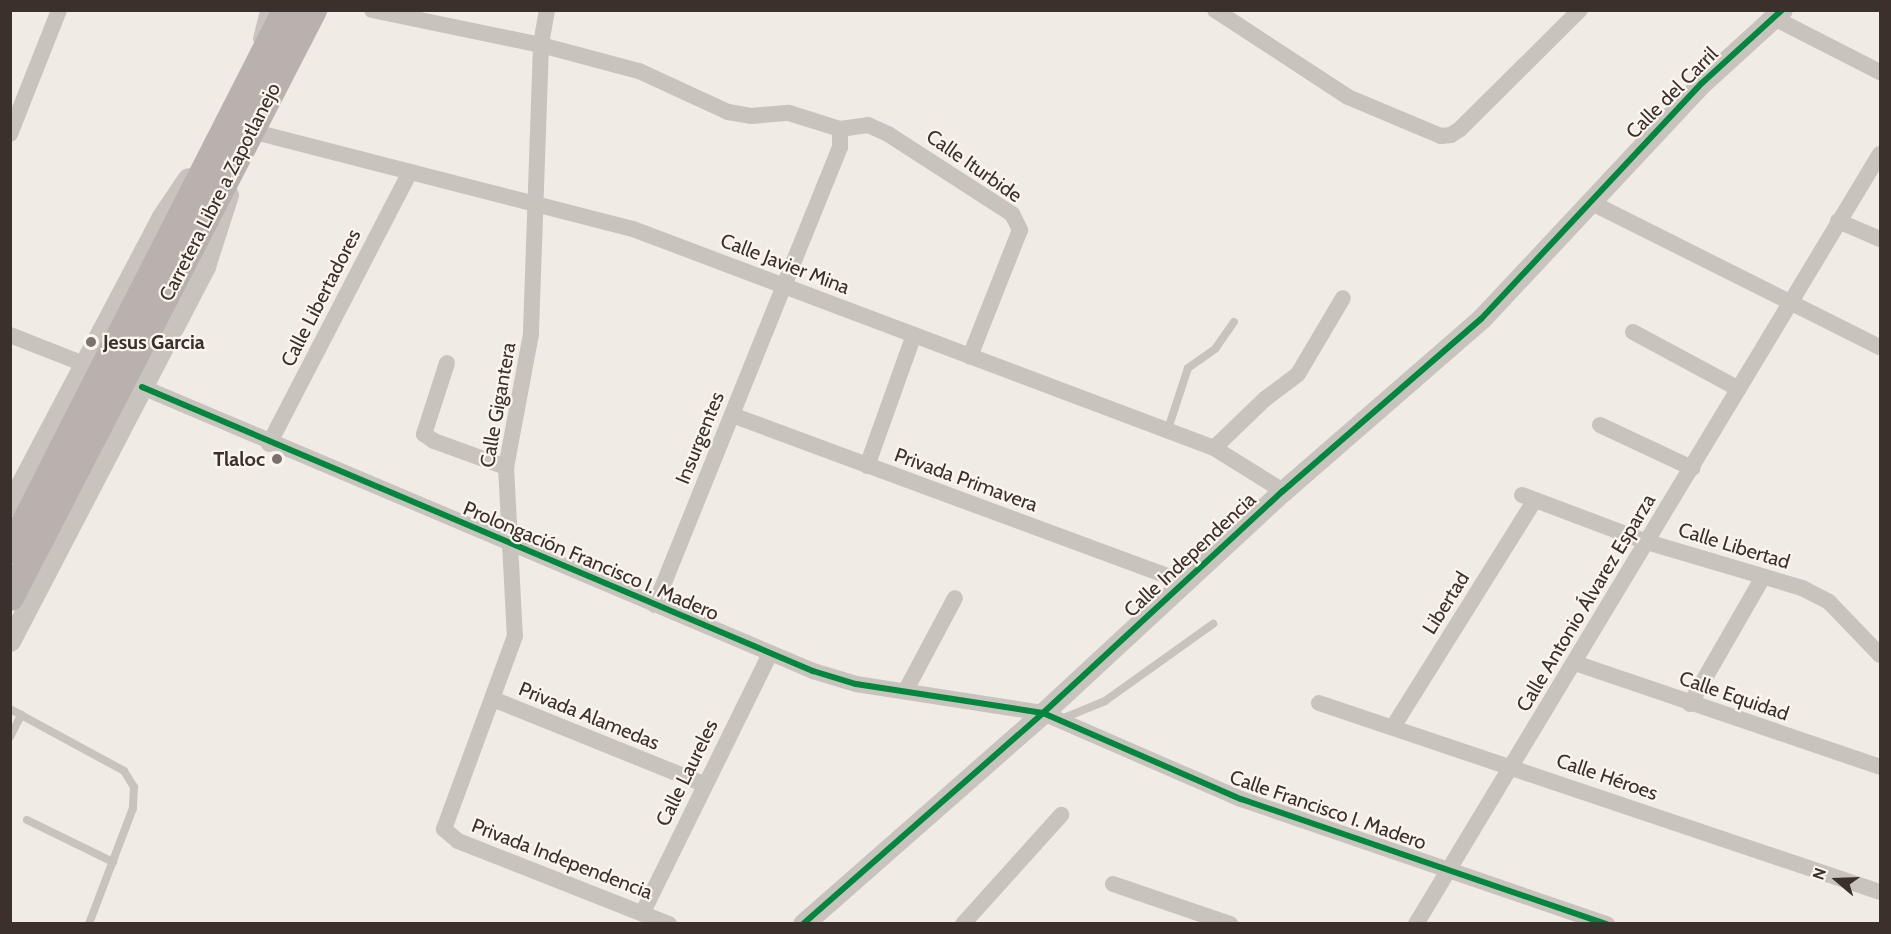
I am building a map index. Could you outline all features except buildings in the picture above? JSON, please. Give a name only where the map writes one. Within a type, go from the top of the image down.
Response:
[{"type":"main road","name":"Carretera Libre a Zapotlanejo","points":[[10,550],[285,10]]},
{"type":"main road","name":"Carretera Libre a Zapotlanejo","points":[[10,597],[313,10]]},
{"type":"street","points":[[10,134],[59,10]]},
{"type":"street","points":[[10,505],[161,218],[246,90],[268,10]]},
{"type":"street","points":[[372,10],[541,45],[639,71],[728,112],[751,116],[789,113],[840,129]]},
{"type":"street","name":"Calle Gigantera","points":[[444,829],[515,636],[508,544],[506,467],[531,334],[538,207],[541,45],[547,10]]},
{"type":"street","points":[[1215,10],[1348,97],[1441,135],[1451,135],[1461,129],[1548,38],[1580,10]]},
{"type":"street","points":[[1548,38],[1560,10]]},
{"type":"street","points":[[1778,14],[1881,72]]},
{"type":"street","name":"Calle del Carril","points":[[1590,202],[1702,83],[1778,14]]},
{"type":"street","name":"Calle Iturbide","points":[[840,129],[868,125],[888,134],[1012,214],[1020,230],[970,356]]},
{"type":"street","name":"Insurgentes","points":[[655,605],[840,147],[840,129]]},
{"type":"street","points":[[10,642],[205,266],[247,141]]},
{"type":"street","name":"Calle Javier Mina","points":[[247,141],[410,172],[538,207],[633,229],[1167,433],[1214,448],[1283,491]]},
{"type":"street","points":[[1789,302],[1881,154]]},
{"type":"street","name":"Calle Libertadores","points":[[269,444],[410,172]]},
{"type":"street","points":[[1590,202],[1881,347]]},
{"type":"street","name":"Calle Independencia","points":[[803,924],[1051,717],[1185,583],[1283,491],[1481,319],[1590,202]]},
{"type":"street","points":[[1838,221],[1881,239]]},
{"type":"street","points":[[1214,448],[1265,399],[1298,374],[1343,298]]},
{"type":"street","name":"Calle Antonio Álvarez Esparza","points":[[1416,924],[1692,468],[1789,302]]},
{"type":"street","points":[[1633,332],[1739,389]]},
{"type":"street","points":[[10,335],[84,364]]},
{"type":"street","points":[[867,466],[914,335]]},
{"type":"street","points":[[447,363],[424,434],[434,441],[506,467]]},
{"type":"street","name":"Prolongación Francisco I. Madero","points":[[142,387],[269,444],[770,654],[856,684],[906,690],[1051,717]]},
{"type":"street","name":"Privada Primavera","points":[[732,415],[1185,583]]},
{"type":"street","points":[[1600,425],[1692,468]]},
{"type":"street","name":"Calle Libertad","points":[[1528,498],[1647,542],[1802,588],[1829,602],[1881,655]]},
{"type":"street","name":"Libertad","points":[[1393,727],[1528,498]]},
{"type":"street","points":[[1690,704],[1763,577]]},
{"type":"street","points":[[906,690],[955,598]]},
{"type":"street","name":"Calle Laureles","points":[[643,912],[703,784],[770,654]]},
{"type":"street","name":"Calle Equidad","points":[[1575,663],[1690,704],[1881,767]]},
{"type":"street","name":"Privada Alamedas","points":[[493,699],[703,784]]},
{"type":"street","name":"Calle Héroes","points":[[1319,703],[1881,892]]},
{"type":"street","name":"Calle Francisco I. Madero","points":[[1051,717],[1240,799],[1607,924]]},
{"type":"street","points":[[963,924],[1061,815]]},
{"type":"street","name":"Privada Independencia","points":[[444,829],[458,842],[669,924]]},
{"type":"street","points":[[1113,884],[1230,924]]},
{"type":"lane","points":[[1167,433],[1188,368],[1215,349],[1234,322]]},
{"type":"lane","points":[[1051,717],[1105,701],[1213,624]]},
{"type":"lane","points":[[10,709],[131,778],[133,808],[89,924]]},
{"type":"lane","points":[[10,737],[21,715]]},
{"type":"lane","points":[[27,820],[113,862]]},
{"type":"cycle path","points":[[803,924],[1043,713],[1283,491],[1481,319],[1702,83],[1782,10]]},
{"type":"cycle path","points":[[142,387],[813,671],[856,684],[1043,713],[1241,799],[1607,924]]},
{"type":"place","name":"Jesus Garcia","points":[[91,342]]},
{"type":"place","name":"Tlaloc","points":[[277,459]]}]
